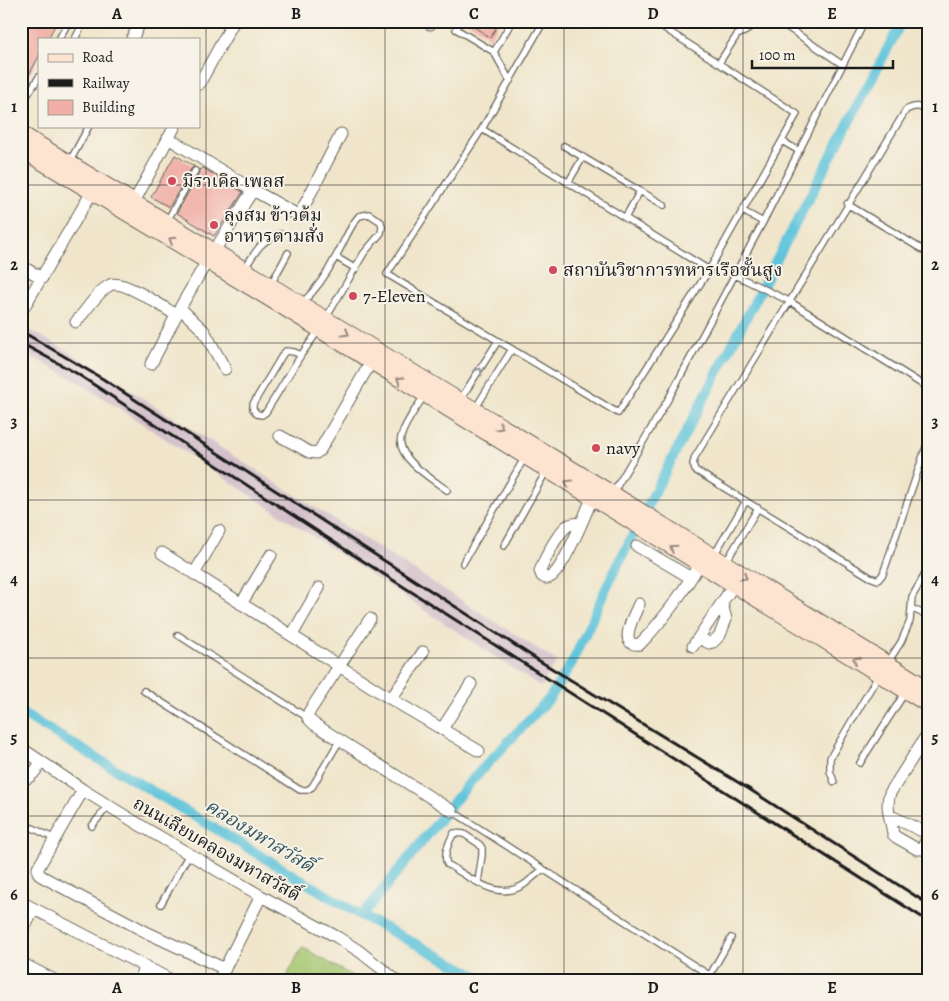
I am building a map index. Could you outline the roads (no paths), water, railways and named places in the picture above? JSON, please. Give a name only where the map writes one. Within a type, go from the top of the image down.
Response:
[{"type":"main road","points":[[21,134],[69,163],[95,186],[322,325],[459,402],[612,494],[628,512]]},
{"type":"main road","points":[[21,149],[95,186],[134,202],[166,222],[210,256],[244,270],[301,305],[322,325],[371,362],[592,498],[628,512],[654,528],[733,586],[883,669],[928,689]]},
{"type":"main road","points":[[708,568],[883,669],[906,691],[928,704]]},
{"type":"street","points":[[132,38],[141,21]]},
{"type":"street","points":[[200,82],[234,21]]},
{"type":"street","points":[[134,202],[174,128]]},
{"type":"street","points":[[168,138],[252,190],[293,213],[299,213],[341,134]]},
{"type":"street","points":[[21,312],[95,186]]},
{"type":"street","points":[[151,364],[178,311],[252,190]]},
{"type":"street","points":[[21,266],[42,278]]},
{"type":"street","points":[[76,322],[105,289],[112,284],[126,286],[178,311],[204,331],[225,369]]},
{"type":"street","points":[[280,436],[308,452],[316,453],[320,450],[371,362]]},
{"type":"street","points":[[582,523],[566,527],[559,535],[540,571],[542,576],[546,578],[555,573],[570,548],[582,523],[592,498]]},
{"type":"street","points":[[194,574],[219,531]]},
{"type":"street","points":[[637,546],[708,568],[664,619],[640,644],[636,644],[631,642],[628,632],[639,604]]},
{"type":"street","points":[[162,553],[391,699],[479,751]]},
{"type":"street","points":[[242,604],[271,555]]},
{"type":"street","points":[[696,642],[713,642],[720,635],[726,619],[722,604],[733,586]]},
{"type":"street","points":[[292,635],[320,588]]},
{"type":"street","points":[[370,619],[309,712],[308,718],[314,724],[452,812]]},
{"type":"street","points":[[391,699],[422,652]]},
{"type":"street","points":[[442,730],[471,684]]},
{"type":"street","points":[[889,815],[887,801],[890,793],[928,733]]},
{"type":"street","name":"ถนนเลียบคลองมหาสวัสดิ์","points":[[21,748],[108,806],[261,896],[337,937],[359,951],[396,980]]},
{"type":"street","points":[[21,780],[27,779],[32,775],[41,762]]},
{"type":"street","points":[[83,790],[38,868],[41,876],[222,974],[261,896]]},
{"type":"street","points":[[21,902],[169,979]]},
{"type":"street","points":[[21,934],[34,909]]},
{"type":"street","points":[[21,962],[54,980]]},
{"type":"street","points":[[139,980],[146,967]]},
{"type":"lane","points":[[60,38],[68,21]]},
{"type":"lane","points":[[76,38],[80,29],[79,21]]},
{"type":"lane","points":[[461,21],[456,29],[494,52],[510,81]]},
{"type":"lane","points":[[494,52],[512,21]]},
{"type":"lane","points":[[544,21],[482,129],[387,274],[618,413],[709,270],[797,114],[653,21]]},
{"type":"lane","points":[[718,63],[737,35],[746,31],[755,21]]},
{"type":"lane","points":[[778,21],[843,65]]},
{"type":"lane","points":[[612,494],[670,396],[737,276],[865,21]]},
{"type":"lane","points":[[21,105],[36,86]]},
{"type":"lane","points":[[928,111],[920,106],[912,106],[906,110],[786,300],[695,457],[693,464],[695,470],[870,577],[878,580],[883,574],[928,442]]},
{"type":"lane","points":[[69,163],[88,128]]},
{"type":"lane","points":[[482,129],[709,270]]},
{"type":"lane","points":[[782,141],[799,151]]},
{"type":"lane","points":[[564,146],[664,205]]},
{"type":"lane","points":[[568,183],[583,157]]},
{"type":"lane","points":[[166,222],[195,171]]},
{"type":"lane","points":[[625,218],[640,191]]},
{"type":"lane","points":[[847,204],[928,253]]},
{"type":"lane","points":[[742,211],[763,222]]},
{"type":"lane","points":[[301,305],[318,287],[359,216],[369,214],[381,222],[381,233],[364,253],[322,325],[266,412],[262,415],[257,414],[253,409],[253,404],[283,354],[290,350],[301,355]]},
{"type":"lane","points":[[244,270],[261,244],[268,238],[280,234]]},
{"type":"lane","points":[[270,286],[288,253]]},
{"type":"lane","points":[[336,257],[356,268]]},
{"type":"lane","points":[[737,276],[786,300],[928,388]]},
{"type":"lane","points":[[459,402],[498,341]]},
{"type":"lane","points":[[474,411],[512,349]]},
{"type":"lane","points":[[425,395],[405,427],[400,445],[416,467],[447,490]]},
{"type":"lane","points":[[463,563],[524,457]]},
{"type":"lane","points":[[504,546],[547,470]]},
{"type":"lane","points":[[708,568],[746,501]]},
{"type":"lane","points":[[708,568],[758,508]]},
{"type":"lane","points":[[834,782],[830,771],[830,758],[837,743],[901,642],[910,622],[912,596],[928,569]]},
{"type":"lane","points":[[911,608],[928,616]]},
{"type":"lane","points":[[178,635],[308,718]]},
{"type":"lane","points":[[144,691],[300,790],[307,790],[312,787],[340,740]]},
{"type":"lane","points":[[860,763],[906,691]]},
{"type":"lane","points":[[92,826],[108,806]]},
{"type":"lane","points":[[452,812],[717,980]]},
{"type":"lane","points":[[33,828],[55,839]]},
{"type":"lane","points":[[478,882],[482,848],[464,834],[454,833],[445,856],[445,861],[478,882],[495,890],[507,891],[524,884],[543,869]]},
{"type":"lane","points":[[161,904],[190,854]]},
{"type":"lane","points":[[710,975],[731,938]]},
{"type":"waterway","points":[[362,916],[470,782],[549,699],[573,661],[608,584],[651,499],[902,21]]},
{"type":"waterway","name":"คลองมหาสวัสดิ์","points":[[21,713],[362,916],[485,980]]},
{"type":"railway","points":[[21,331],[103,379],[538,660],[749,789],[928,904]]},
{"type":"railway","points":[[21,343],[76,373],[349,552],[928,921]]},
{"type":"place","name":"มิราเคิล เพลส","points":[[172,181]]},
{"type":"place","name":"ลุงสม ข้าวต้ม อาหารตามสั่ง","points":[[214,225]]},
{"type":"place","name":"สถาบันวิชาการทหารเรือชั้นสูง","points":[[553,270]]},
{"type":"place","name":"7-Eleven","points":[[353,296]]},
{"type":"place","name":"navy","points":[[596,448]]}]
